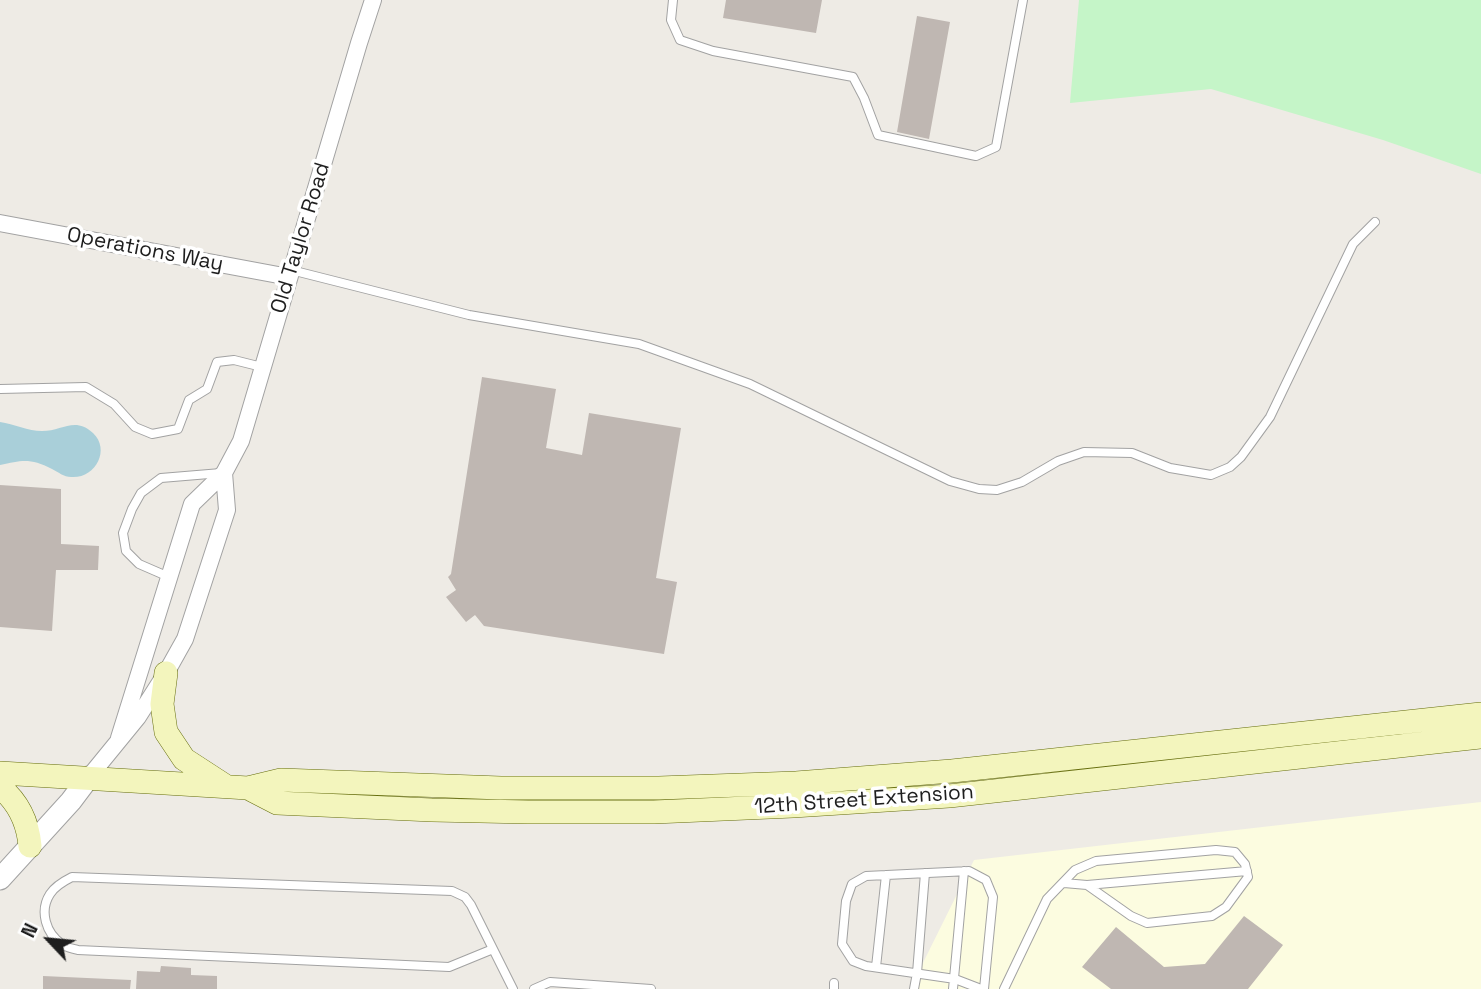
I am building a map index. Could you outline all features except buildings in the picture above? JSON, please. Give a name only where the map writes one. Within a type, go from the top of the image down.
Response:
[{"type":"main road","points":[[166,673],[162,704],[166,732],[184,759],[237,787]]},
{"type":"main road","name":"12th Street Extension","points":[[0,773],[237,787],[281,780],[501,788],[659,788],[796,783],[952,771],[1481,714]]},
{"type":"main road","name":"12th Street Extension","points":[[237,787],[277,803],[459,811],[654,812],[949,796],[1481,737]]},
{"type":"main road","points":[[0,788],[7,793],[26,820],[30,846]]},
{"type":"street","name":"Old Taylor Road","points":[[119,738],[192,504],[224,473],[241,441],[373,0]]},
{"type":"street","name":"Operations Way","points":[[0,223],[290,274]]},
{"type":"street","name":"Old Taylor Road","points":[[89,777],[138,717],[185,639],[227,510],[224,473]]},
{"type":"street","points":[[0,879],[71,801],[89,777]]},
{"type":"lane","points":[[673,0],[671,20],[680,40],[713,51],[853,78],[864,97],[878,135],[976,156],[996,147],[1023,0]]},
{"type":"lane","points":[[290,274],[469,315],[639,345],[750,384],[950,481],[978,489],[997,490],[1022,482],[1058,461],[1084,452],[1132,453],[1170,468],[1211,475],[1230,467],[1241,457],[1270,417],[1353,244],[1375,222]]},
{"type":"lane","points":[[0,389],[86,387],[114,404],[135,427],[152,434],[178,429],[189,400],[207,389],[216,362],[234,360],[262,368]]},
{"type":"lane","points":[[169,577],[139,564],[126,551],[123,533],[132,509],[141,493],[161,478],[224,473]]},
{"type":"lane","points":[[1004,989],[1046,899],[1075,870],[1096,861],[1216,850],[1235,852],[1245,864],[1248,877],[1226,907],[1212,916],[1147,923],[1131,916],[1087,884]]},
{"type":"lane","points":[[953,989],[964,871]]},
{"type":"lane","points":[[964,871],[986,880],[993,897],[983,989],[955,979],[853,961],[842,944],[846,901],[852,884],[866,876],[964,871]]},
{"type":"lane","points":[[1064,883],[1087,884],[1247,871]]},
{"type":"lane","points":[[914,989],[925,873]]},
{"type":"lane","points":[[877,967],[886,875]]},
{"type":"lane","points":[[493,949],[449,967],[78,950],[64,946],[52,936],[45,922],[45,906],[50,894],[72,877],[452,891],[465,897],[471,905],[493,949],[513,989]]},
{"type":"lane","points":[[534,989],[550,982],[574,986],[651,989]]},
{"type":"shaded area","points":[[1481,802],[1481,989],[910,989],[974,860]]},
{"type":"green space","points":[[1079,0],[1481,0],[1481,174],[1383,140],[1211,89],[1070,103]]},
{"type":"water","points":[[0,422],[37,431],[74,425],[86,428],[93,433],[101,447],[98,462],[87,473],[71,477],[32,462],[0,465]]}]
